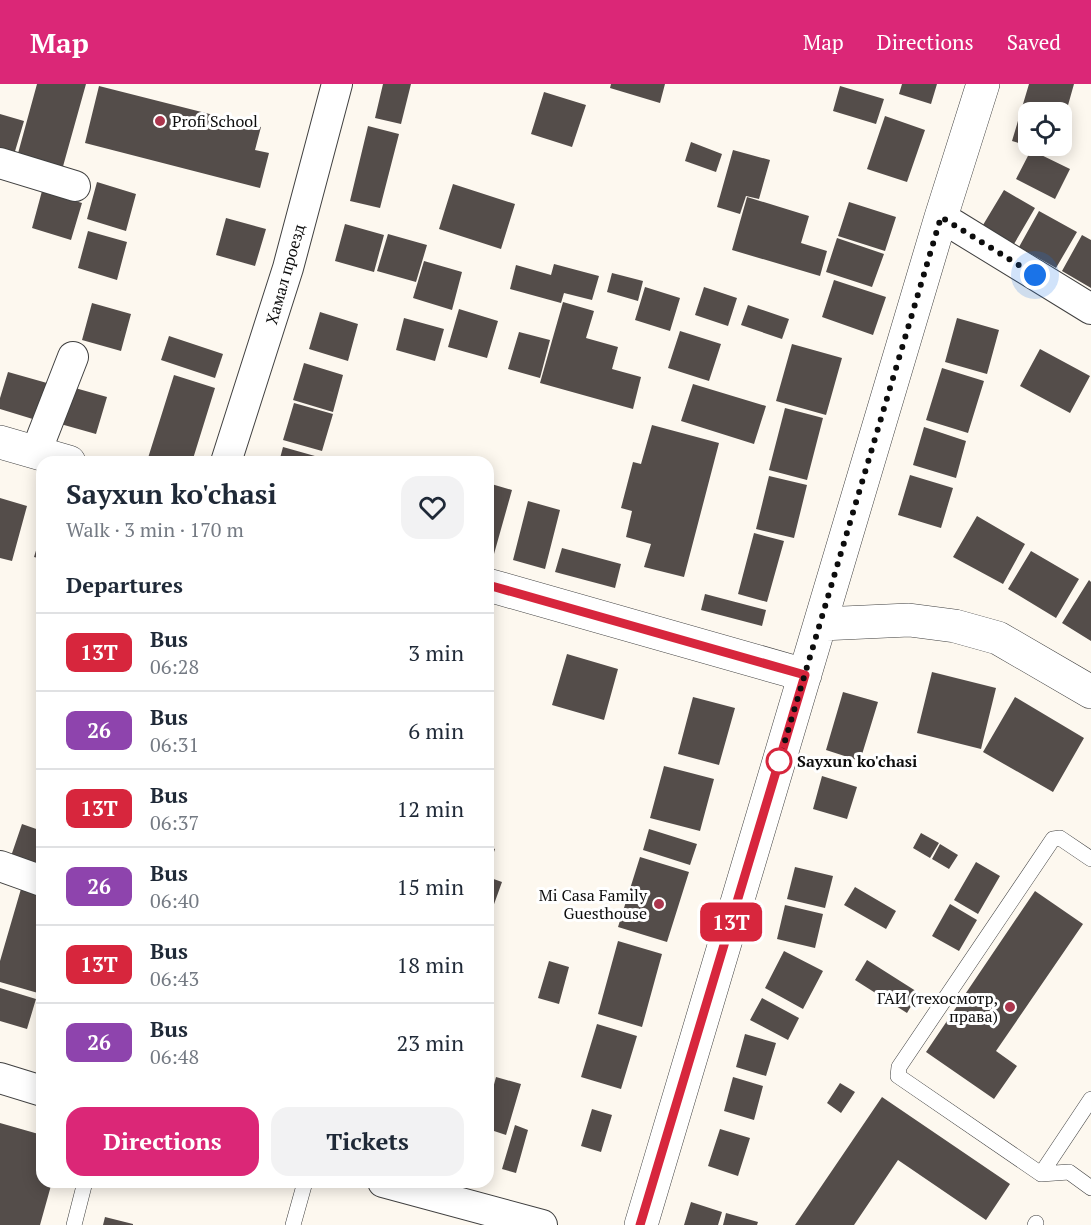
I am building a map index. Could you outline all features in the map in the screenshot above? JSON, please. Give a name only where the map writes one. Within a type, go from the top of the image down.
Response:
[{"type":"street","name":"Хамал проезд","points":[[228,456],[288,268],[337,84]]},
{"type":"street","points":[[640,1225],[941,217],[983,84]]},
{"type":"street","points":[[0,163],[75,186]]},
{"type":"street","points":[[941,217],[1091,309]]},
{"type":"street","points":[[36,452],[73,357]]},
{"type":"street","points":[[0,442],[49,456]]},
{"type":"street","points":[[494,587],[805,675]]},
{"type":"street","points":[[821,624],[909,620],[955,626],[998,638],[1091,692]]},
{"type":"street","points":[[0,866],[36,879]]},
{"type":"street","points":[[0,1078],[36,1082]]},
{"type":"street","points":[[404,1188],[542,1225]]},
{"type":"lane","points":[[1091,859],[1060,838],[1053,838],[899,1067],[898,1076],[1041,1174],[1069,1172],[1091,1188]]},
{"type":"lane","points":[[1041,1174],[1091,1099]]},
{"type":"lane","points":[[74,1225],[84,1188]]},
{"type":"lane","points":[[293,1225],[303,1188]]},
{"type":"building","points":[[37,84],[86,84],[62,170],[17,157]]},
{"type":"building","points":[[383,84],[411,84],[401,124],[375,118]]},
{"type":"building","points":[[611,84],[665,84],[660,103],[610,88]]},
{"type":"building","points":[[902,84],[937,84],[931,104],[899,94]]},
{"type":"building","points":[[1029,84],[1074,84],[1069,102],[1024,102]]},
{"type":"building","points":[[99,86],[261,127],[255,150],[269,153],[260,188],[85,143]]},
{"type":"building","points":[[840,86],[884,99],[876,124],[833,111]]},
{"type":"building","points":[[544,92],[586,105],[572,147],[531,134]]},
{"type":"building","points":[[0,114],[24,121],[13,158],[0,154]]},
{"type":"building","points":[[885,116],[925,130],[907,182],[867,169]]},
{"type":"building","points":[[1018,121],[1018,143],[1012,141]]},
{"type":"building","points":[[368,126],[399,134],[380,208],[350,201]]},
{"type":"building","points":[[691,142],[722,154],[716,172],[685,161]]},
{"type":"building","points":[[733,150],[770,160],[759,199],[746,196],[740,214],[717,207]]},
{"type":"building","points":[[1028,156],[1043,156],[1070,169],[1055,199],[1016,179]]},
{"type":"building","points":[[97,182],[136,194],[126,231],[87,219]]},
{"type":"building","points":[[453,184],[515,204],[501,249],[439,229]]},
{"type":"building","points":[[1004,190],[1035,208],[1014,244],[983,225]]},
{"type":"building","points":[[42,191],[82,203],[71,240],[32,228]]},
{"type":"building","points":[[747,197],[809,216],[801,243],[827,251],[820,276],[732,250]]},
{"type":"building","points":[[849,202],[896,217],[885,251],[838,236]]},
{"type":"building","points":[[1039,211],[1077,232],[1056,268],[1019,247]]},
{"type":"building","points":[[226,218],[266,229],[255,266],[216,255]]},
{"type":"building","points":[[345,224],[384,235],[374,272],[335,261]]},
{"type":"building","points":[[88,231],[127,242],[117,280],[78,268]]},
{"type":"building","points":[[388,234],[427,245],[416,282],[377,271]]},
{"type":"building","points":[[1082,235],[1091,240],[1091,288],[1062,271]]},
{"type":"building","points":[[837,238],[884,254],[872,287],[826,272]]},
{"type":"building","points":[[424,261],[462,272],[452,310],[413,298]]},
{"type":"building","points":[[554,264],[599,276],[592,300],[564,293],[561,303],[510,289],[516,265],[551,275]]},
{"type":"building","points":[[612,273],[643,281],[638,301],[607,292]]},
{"type":"building","points":[[834,280],[886,297],[873,335],[822,317]]},
{"type":"building","points":[[645,287],[680,298],[670,331],[635,320]]},
{"type":"building","points":[[704,287],[737,298],[728,326],[695,315]]},
{"type":"building","points":[[563,302],[594,311],[586,338],[618,347],[612,369],[641,377],[633,409],[540,383]]},
{"type":"building","points":[[92,303],[131,314],[121,351],[82,340]]},
{"type":"building","points":[[748,305],[789,319],[782,339],[741,325]]},
{"type":"building","points":[[459,309],[498,321],[487,358],[448,347]]},
{"type":"building","points":[[320,312],[358,324],[348,361],[309,349]]},
{"type":"building","points":[[404,318],[444,329],[435,361],[396,350]]},
{"type":"building","points":[[957,318],[999,330],[987,374],[945,362]]},
{"type":"building","points":[[680,331],[721,344],[709,381],[668,368]]},
{"type":"building","points":[[519,332],[550,340],[540,378],[508,369]]},
{"type":"building","points":[[169,336],[223,354],[215,378],[161,360]]},
{"type":"building","points":[[792,344],[842,358],[826,415],[776,401]]},
{"type":"building","points":[[1040,349],[1090,376],[1070,413],[1020,386]]},
{"type":"building","points":[[304,363],[343,375],[333,412],[293,400]]},
{"type":"building","points":[[942,368],[984,381],[968,433],[926,420]]},
{"type":"building","points":[[8,372],[47,383],[36,420],[0,409],[0,398]]},
{"type":"building","points":[[174,375],[215,388],[194,456],[149,456]]},
{"type":"building","points":[[693,384],[766,406],[754,444],[681,421]]},
{"type":"building","points":[[68,386],[107,397],[96,434],[57,423]]},
{"type":"building","points":[[294,403],[333,414],[322,451],[283,440]]},
{"type":"building","points":[[785,408],[823,418],[807,480],[769,470]]},
{"type":"building","points":[[652,425],[719,443],[684,577],[644,567],[651,544],[626,537],[632,511],[621,508],[633,462],[641,464]]},
{"type":"building","points":[[924,427],[966,441],[956,478],[913,465]]},
{"type":"building","points":[[283,447],[315,456],[281,456]]},
{"type":"building","points":[[910,475],[953,488],[941,528],[898,515]]},
{"type":"building","points":[[769,476],[807,485],[794,538],[756,529]]},
{"type":"building","points":[[494,485],[512,490],[494,554]]},
{"type":"building","points":[[0,498],[27,506],[12,561],[0,558]]},
{"type":"building","points":[[528,501],[560,510],[545,569],[513,560]]},
{"type":"building","points":[[977,516],[1025,544],[1003,584],[953,557]]},
{"type":"building","points":[[754,533],[784,541],[767,602],[738,594]]},
{"type":"building","points":[[562,548],[621,564],[615,588],[555,572]]},
{"type":"building","points":[[1031,551],[1079,579],[1056,618],[1008,589]]},
{"type":"building","points":[[1089,580],[1091,582],[1091,641],[1062,623]]},
{"type":"building","points":[[705,594],[766,610],[762,626],[701,610]]},
{"type":"building","points":[[567,654],[618,669],[604,720],[552,705]]},
{"type":"building","points":[[932,672],[996,688],[981,749],[917,733]]},
{"type":"building","points":[[843,692],[878,702],[860,761],[826,750]]},
{"type":"building","points":[[693,697],[735,708],[719,765],[678,754]]},
{"type":"building","points":[[1015,697],[1084,738],[1053,792],[983,752]]},
{"type":"building","points":[[664,766],[714,779],[700,831],[650,818]]},
{"type":"building","points":[[822,776],[857,787],[847,819],[813,809]]},
{"type":"building","points":[[22,824],[36,829],[36,871],[9,862]]},
{"type":"building","points":[[649,829],[697,844],[690,865],[643,850]]},
{"type":"building","points":[[921,833],[939,843],[930,858],[913,848]]},
{"type":"building","points":[[940,844],[958,855],[949,869],[932,859]]},
{"type":"building","points":[[640,857],[689,872],[667,942],[618,927]]},
{"type":"building","points":[[976,862],[1000,876],[978,914],[954,900]]},
{"type":"building","points":[[795,867],[833,876],[825,908],[787,899]]},
{"type":"building","points":[[494,879],[502,882],[494,904]]},
{"type":"building","points":[[23,882],[36,886],[36,992],[0,982],[0,961]]},
{"type":"building","points":[[855,887],[896,911],[886,929],[844,905]]},
{"type":"building","points":[[1035,891],[1083,924],[996,1051],[1017,1066],[994,1099],[926,1052]]},
{"type":"building","points":[[950,904],[977,920],[959,951],[932,936]]},
{"type":"building","points":[[785,905],[823,914],[815,948],[777,939]]},
{"type":"building","points":[[618,941],[662,954],[642,1027],[598,1014]]},
{"type":"building","points":[[784,951],[823,971],[803,1009],[765,988]]},
{"type":"building","points":[[867,960],[919,993],[907,1013],[855,980]]},
{"type":"building","points":[[549,961],[569,967],[559,1004],[538,998]]},
{"type":"building","points":[[0,988],[36,999],[27,1029],[0,1021]]},
{"type":"building","points":[[762,998],[799,1018],[788,1040],[750,1020]]},
{"type":"building","points":[[597,1024],[637,1036],[621,1089],[581,1077]]},
{"type":"building","points":[[745,1034],[776,1043],[766,1076],[736,1067]]},
{"type":"building","points":[[496,1077],[521,1084],[506,1135],[494,1131]]},
{"type":"building","points":[[733,1077],[763,1086],[754,1120],[724,1111]]},
{"type":"building","points":[[840,1083],[855,1092],[841,1113],[827,1103]]},
{"type":"building","points":[[882,1097],[1010,1184],[986,1220],[898,1160],[854,1225],[795,1225]]},
{"type":"building","points":[[592,1109],[612,1115],[601,1152],[581,1146]]},
{"type":"building","points":[[0,1123],[36,1133],[36,1188],[50,1188],[40,1225],[0,1225]]},
{"type":"building","points":[[515,1125],[528,1130],[516,1173],[502,1169]]},
{"type":"building","points":[[720,1129],[750,1138],[738,1176],[708,1166]]},
{"type":"building","points":[[691,1202],[722,1212],[718,1225],[684,1225]]},
{"type":"building","points":[[726,1213],[758,1222],[757,1225],[723,1225]]},
{"type":"building","points":[[105,1217],[133,1224],[133,1225],[103,1225]]},
{"type":"bus line","name":"13Т","points":[[494,587],[805,675],[640,1225]]},
{"type":"place","name":"Profi School","points":[[160,121]]},
{"type":"place","name":"Sayxun ko'chasi","points":[[779,761]]},
{"type":"place","name":"Mi Casa Family Guesthouse","points":[[659,904]]},
{"type":"place","name":"ГАИ (техосмотр, права)","points":[[1010,1007]]},
{"type":"route","points":[[779,761],[941,217],[1035,275]]}]
